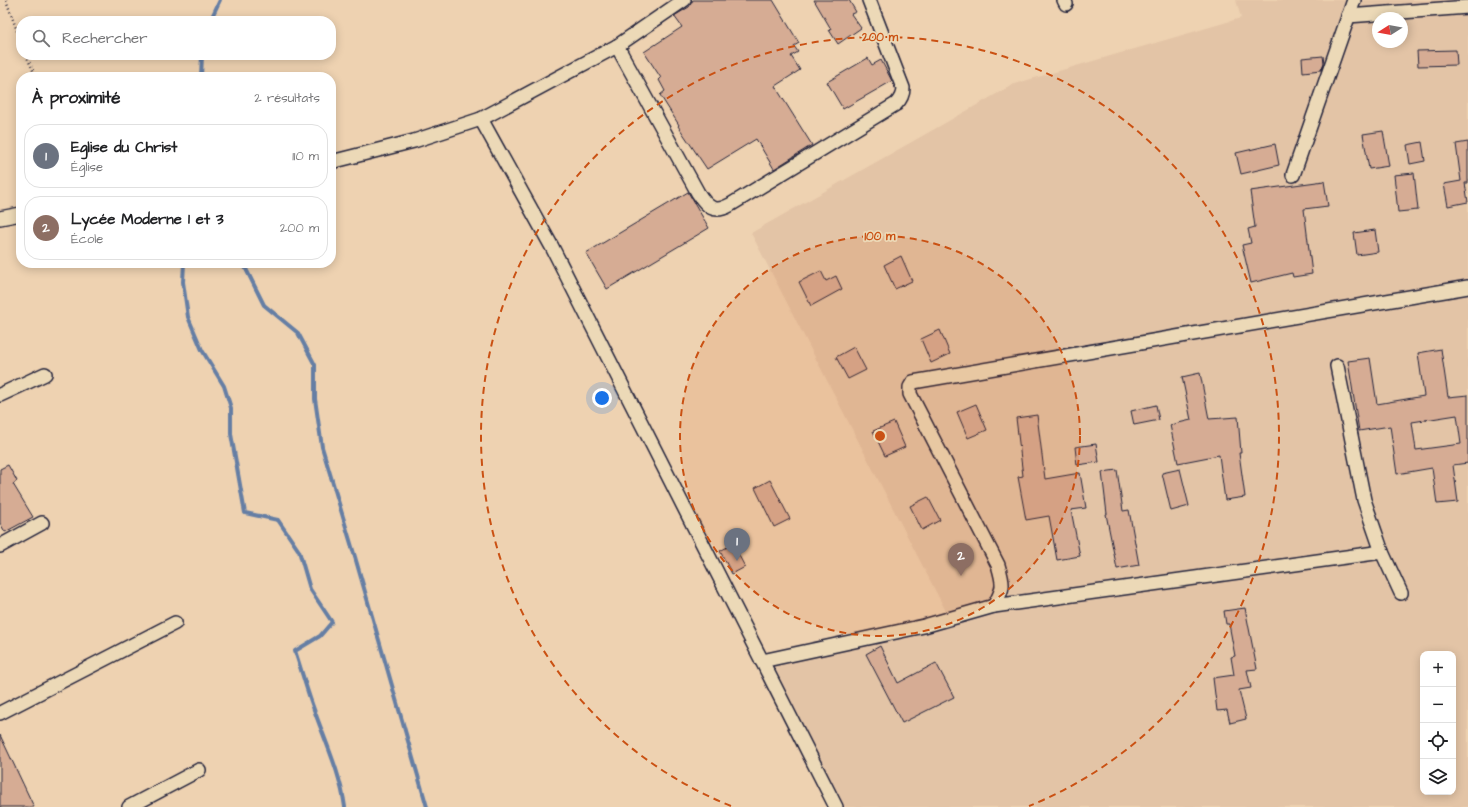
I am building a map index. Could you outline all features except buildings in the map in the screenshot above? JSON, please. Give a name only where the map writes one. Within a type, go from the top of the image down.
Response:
[{"type":"street","points":[[336,161],[414,141],[481,119],[616,46],[684,0]]},
{"type":"street","points":[[616,46],[703,202],[710,208],[717,210],[737,201],[896,104],[899,100],[903,94],[903,88],[869,0]]},
{"type":"street","points":[[1293,175],[1354,0]]},
{"type":"street","points":[[1348,16],[1468,7]]},
{"type":"street","points":[[481,119],[552,247],[836,807]]},
{"type":"street","points":[[0,218],[16,215]]},
{"type":"street","points":[[994,606],[1000,594],[1003,581],[998,565],[910,394],[910,387],[913,382],[1468,287]]},
{"type":"street","points":[[1336,366],[1364,500],[1382,552],[1401,593]]},
{"type":"street","points":[[0,395],[45,374]]},
{"type":"street","points":[[0,546],[42,524]]},
{"type":"street","points":[[762,661],[924,626],[994,606],[1382,552]]},
{"type":"street","points":[[0,713],[175,623]]},
{"type":"street","points":[[129,807],[199,770]]},
{"type":"path","points":[[6,0],[16,28]]},
{"type":"path","points":[[28,60],[34,72]]},
{"type":"shaded area","points":[[1236,0],[1468,0],[1468,807],[840,807],[762,661],[950,619],[751,233],[1014,84],[1241,18]]},
{"type":"waterway","points":[[212,16],[220,0]]},
{"type":"waterway","points":[[201,72],[202,60]]},
{"type":"waterway","points":[[184,268],[183,282],[188,317],[202,350],[224,386],[231,408],[231,434],[245,513],[278,520],[299,551],[310,589],[332,622],[320,636],[295,651],[312,704],[336,768],[345,807]]},
{"type":"waterway","points":[[246,268],[264,305],[298,333],[315,365],[315,399],[322,447],[427,807]]},
{"type":"place","name":"Eglise du Christ","points":[[737,561]]},
{"type":"place","name":"Lycée Moderne 1 et 3","points":[[961,576]]}]
